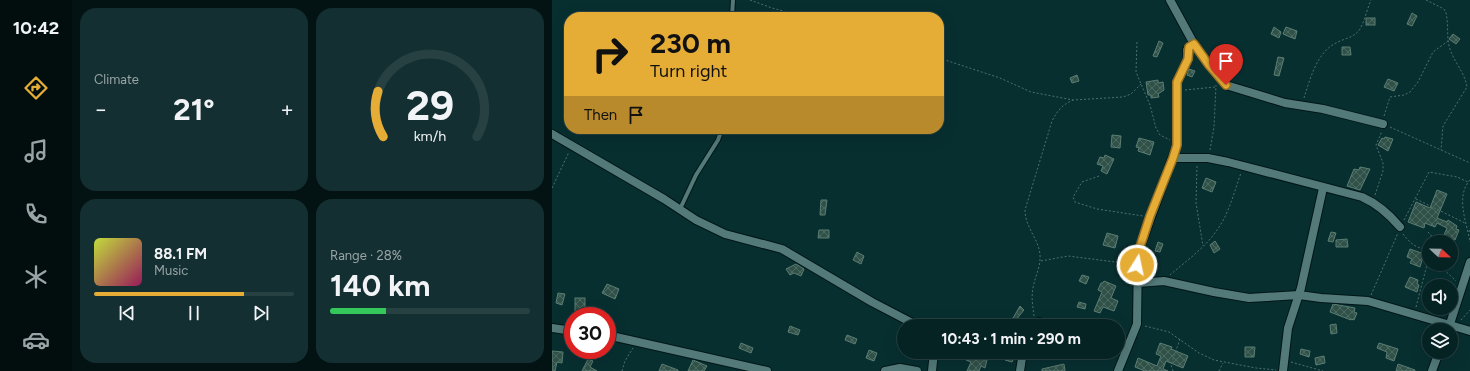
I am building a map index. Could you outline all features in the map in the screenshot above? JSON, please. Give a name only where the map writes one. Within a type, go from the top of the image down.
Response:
[{"type":"street","points":[[1170,0],[1194,44],[1215,73],[1226,85],[1285,103],[1323,109],[1383,124]]},
{"type":"street","points":[[1125,341],[1137,324],[1138,253],[1150,216],[1177,145],[1177,90],[1179,76],[1188,59],[1187,50],[1194,44]]},
{"type":"street","points":[[552,134],[680,208],[696,220],[725,234],[782,249],[872,302],[905,319]]},
{"type":"street","points":[[1173,158],[1208,158],[1373,202],[1392,217],[1400,227]]},
{"type":"street","points":[[1281,371],[1290,318],[1299,295],[1323,188]]},
{"type":"street","points":[[1452,323],[1470,262]]},
{"type":"street","points":[[1138,283],[1164,281],[1233,296],[1250,298],[1299,295],[1368,301],[1414,313],[1440,323]]},
{"type":"street","points":[[552,328],[564,330]]},
{"type":"street","points":[[1458,328],[1470,331]]},
{"type":"street","points":[[616,337],[767,371]]},
{"type":"street","points":[[932,371],[933,359]]},
{"type":"street","points":[[1020,371],[1022,359]]},
{"type":"street","points":[[1118,371],[1120,359]]},
{"type":"street","points":[[1432,371],[1436,359]]},
{"type":"street","points":[[885,371],[900,368],[917,371]]},
{"type":"lane","points":[[732,12],[733,0]]},
{"type":"lane","points":[[680,208],[696,175],[720,134]]},
{"type":"path","points":[[750,0],[787,12]]},
{"type":"path","points":[[1301,106],[1313,73],[1321,58],[1336,43],[1354,36],[1359,29],[1371,0]]},
{"type":"path","points":[[1426,0],[1444,9],[1446,13],[1448,41],[1454,61],[1463,76],[1467,87],[1443,126],[1441,150]]},
{"type":"path","points":[[1373,202],[1383,171],[1383,163],[1376,145],[1383,124],[1386,105],[1390,97],[1404,95],[1410,92],[1418,82],[1432,52],[1448,41]]},
{"type":"path","points":[[1137,42],[1136,72],[1142,84],[1156,128],[1160,135],[1177,145]]},
{"type":"path","points":[[944,60],[1000,78],[1031,92],[1073,100],[1123,97],[1131,94],[1142,84]]},
{"type":"path","points":[[1208,158],[1213,138],[1216,87],[1215,73]]},
{"type":"path","points":[[1177,90],[1216,87]]},
{"type":"path","points":[[1034,319],[1032,298],[1040,261],[1038,246],[1026,223],[1025,210],[1052,121],[1057,111],[1073,100]]},
{"type":"path","points":[[1383,124],[1470,163]]},
{"type":"path","points":[[552,188],[573,145]]},
{"type":"path","points":[[1197,158],[1196,203],[1200,236],[1203,247]]},
{"type":"path","points":[[1164,281],[1203,247],[1218,230],[1226,214],[1244,167]]},
{"type":"path","points":[[1368,301],[1400,227],[1429,172],[1432,171],[1457,177],[1468,182]]},
{"type":"path","points":[[1099,176],[1082,182],[1073,197],[1075,202],[1098,209],[1150,216]]},
{"type":"path","points":[[1470,180],[1463,194],[1463,206],[1470,242]]},
{"type":"path","points":[[1416,199],[1466,224]]},
{"type":"path","points":[[1400,227],[1411,243],[1422,248]]},
{"type":"path","points":[[1468,233],[1470,228]]},
{"type":"path","points":[[1040,261],[1068,256],[1137,265]]},
{"type":"path","points":[[1414,313],[1425,271]]},
{"type":"path","points":[[1446,271],[1454,278],[1460,293]]},
{"type":"path","points":[[1455,323],[1470,310]]},
{"type":"path","points":[[1137,324],[1157,328],[1180,338],[1206,357],[1223,363],[1281,371]]},
{"type":"path","points":[[1173,371],[1171,365],[1180,338]]},
{"type":"path","points":[[622,371],[625,361],[638,341]]},
{"type":"path","points":[[1284,360],[1323,371]]},
{"type":"path","points":[[1220,371],[1223,363]]},
{"type":"building","points":[[1412,13],[1417,16],[1412,26],[1407,24]]},
{"type":"building","points":[[1366,18],[1375,18],[1375,25],[1366,25]]},
{"type":"building","points":[[1274,27],[1281,32],[1279,38],[1271,34]]},
{"type":"building","points":[[1286,27],[1297,31],[1295,39],[1283,34]]},
{"type":"building","points":[[1453,34],[1460,39],[1456,44],[1449,39]]},
{"type":"building","points":[[1159,41],[1163,43],[1157,57],[1153,56]]},
{"type":"building","points":[[1342,47],[1350,47],[1351,55],[1342,55]]},
{"type":"building","points":[[1278,57],[1284,58],[1279,76],[1274,75]]},
{"type":"building","points":[[1189,69],[1195,71],[1192,77],[1187,75]]},
{"type":"building","points":[[1077,75],[1079,81],[1072,83],[1070,78]]},
{"type":"building","points":[[1388,79],[1398,83],[1394,91],[1384,87]]},
{"type":"building","points":[[1158,80],[1158,83],[1163,82],[1164,90],[1158,94],[1159,97],[1151,98],[1151,95],[1148,95],[1146,82]]},
{"type":"building","points":[[1112,135],[1121,136],[1120,148],[1111,147]]},
{"type":"building","points":[[1385,137],[1393,139],[1388,151],[1378,145],[1382,138],[1384,139]]},
{"type":"building","points":[[1139,138],[1154,142],[1150,155],[1138,151],[1139,148],[1136,147]]},
{"type":"building","points":[[1105,155],[1114,159],[1107,174],[1101,171],[1103,166],[1097,164],[1100,157],[1104,158]]},
{"type":"building","points":[[1360,167],[1370,169],[1360,190],[1347,186],[1354,169],[1359,170]]},
{"type":"building","points":[[1206,178],[1216,182],[1212,192],[1202,188]]},
{"type":"building","points":[[1437,190],[1447,194],[1437,218],[1447,222],[1448,220],[1457,226],[1456,229],[1459,230],[1457,235],[1444,235],[1447,228],[1437,223],[1435,227],[1425,223],[1424,228],[1408,222],[1416,202],[1430,208]]},
{"type":"building","points":[[821,200],[827,200],[825,215],[820,215]]},
{"type":"building","points":[[819,230],[829,230],[829,238],[818,238]]},
{"type":"building","points":[[1331,232],[1336,233],[1333,242],[1328,241]]},
{"type":"building","points":[[1107,233],[1118,236],[1115,248],[1103,245]]},
{"type":"building","points":[[1347,239],[1348,247],[1336,247],[1336,240]]},
{"type":"building","points":[[1215,241],[1220,249],[1214,253],[1210,245]]},
{"type":"building","points":[[1158,242],[1163,244],[1160,252],[1155,251]]},
{"type":"building","points":[[1410,249],[1422,253],[1420,267],[1410,263],[1412,259],[1407,257]]},
{"type":"building","points":[[857,252],[864,256],[861,264],[853,260]]},
{"type":"building","points":[[796,264],[804,269],[801,276],[794,273],[790,275],[786,269]]},
{"type":"building","points":[[1082,275],[1089,277],[1086,284],[1079,281]]},
{"type":"building","points":[[1410,277],[1418,280],[1417,284],[1419,285],[1417,292],[1405,287]]},
{"type":"building","points":[[1104,281],[1116,286],[1111,298],[1118,301],[1114,311],[1103,307],[1100,313],[1094,311],[1102,292],[1098,290],[1101,283]]},
{"type":"building","points":[[607,284],[619,289],[615,299],[602,293]]},
{"type":"building","points":[[558,293],[565,294],[562,305],[556,303]]},
{"type":"building","points":[[575,298],[585,298],[585,307],[575,307]]},
{"type":"building","points":[[1079,302],[1086,304],[1085,309],[1077,307]]},
{"type":"building","points":[[1333,304],[1355,308],[1354,312],[1357,313],[1354,320],[1330,312]]},
{"type":"building","points":[[1020,306],[1024,310],[1017,319],[1012,319]]},
{"type":"building","points":[[1336,324],[1337,333],[1331,334],[1330,325]]},
{"type":"building","points":[[790,326],[800,330],[798,335],[788,332]]},
{"type":"building","points":[[847,335],[857,339],[855,344],[845,340]]},
{"type":"building","points":[[741,343],[753,348],[751,353],[739,348]]},
{"type":"building","points":[[1160,343],[1172,347],[1171,349],[1188,356],[1183,368],[1166,361],[1163,369],[1168,371],[1145,371],[1135,367],[1138,358],[1157,366],[1161,356],[1156,354]]},
{"type":"building","points":[[1379,343],[1398,349],[1394,361],[1386,358],[1387,352],[1377,348]]},
{"type":"building","points":[[1245,347],[1255,347],[1254,357],[1245,357]]},
{"type":"building","points":[[1301,349],[1310,351],[1309,357],[1300,354]]},
{"type":"building","points":[[869,350],[877,353],[874,361],[866,358]]},
{"type":"building","points":[[552,351],[563,352],[562,363],[557,362],[555,371],[552,371]]},
{"type":"building","points":[[1324,356],[1325,363],[1316,365],[1315,358]]},
{"type":"building","points":[[588,359],[593,361],[590,367],[597,371],[582,371]]},
{"type":"building","points":[[966,359],[987,359],[985,368],[981,366],[979,371],[967,371],[971,362]]},
{"type":"building","points":[[1005,359],[1013,359],[1012,362]]},
{"type":"building","points":[[693,360],[707,366],[704,371],[688,371]]},
{"type":"building","points":[[662,364],[678,370],[678,371],[659,371]]},
{"type":"building","points":[[1064,364],[1065,371],[1042,371],[1042,369]]},
{"type":"building","points":[[1398,364],[1415,370],[1415,371],[1396,371]]},
{"type":"route","points":[[1137,265],[1138,253],[1150,216],[1177,145],[1177,82],[1182,68],[1188,59],[1187,50],[1189,47],[1194,44],[1226,85]]}]
